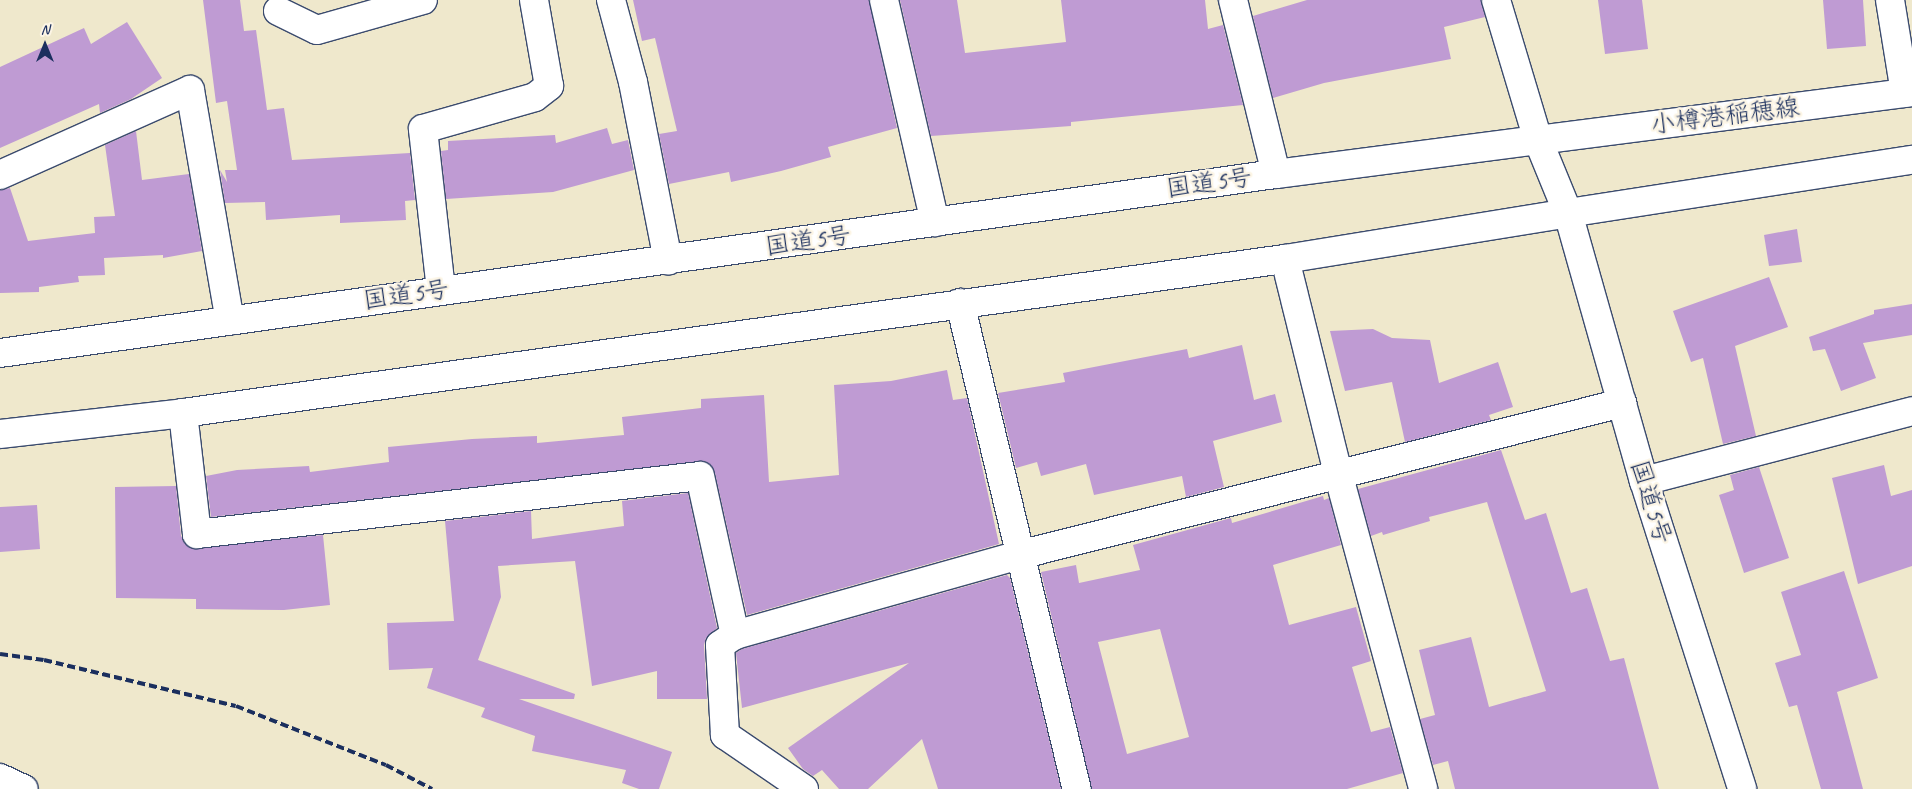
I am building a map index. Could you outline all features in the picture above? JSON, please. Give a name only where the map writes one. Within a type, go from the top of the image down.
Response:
[{"type":"main road","points":[[278,11],[318,30],[423,0]]},
{"type":"main road","points":[[441,290],[423,129],[535,97],[550,86],[534,0]]},
{"type":"main road","points":[[611,0],[633,82],[668,261]]},
{"type":"main road","points":[[884,0],[935,222]]},
{"type":"main road","points":[[1233,0],[1276,174]]},
{"type":"main road","points":[[1496,0],[1538,140]]},
{"type":"main road","points":[[1890,0],[1908,92]]},
{"type":"main road","points":[[0,175],[190,90],[230,321]]},
{"type":"main road","name":"小樽港稲穂線","points":[[1538,140],[1908,92]]},
{"type":"main road","name":"国道5号","points":[[0,353],[441,290],[668,261],[1276,174],[1538,140],[1568,213],[1644,481],[1742,789]]},
{"type":"main road","points":[[0,434],[183,412],[1284,259],[1912,160]]},
{"type":"main road","points":[[1284,259],[1338,473],[1423,789]]},
{"type":"main road","points":[[960,303],[1023,554],[1077,789]]},
{"type":"main road","points":[[804,789],[725,735],[720,645],[735,635],[1023,554],[1338,473],[1622,403]]},
{"type":"main road","points":[[1644,481],[1912,411]]},
{"type":"main road","points":[[183,412],[197,534],[700,476],[735,635]]},
{"type":"main road","points":[[0,778],[24,789]]},
{"type":"building","points":[[203,0],[240,0],[244,31],[256,30],[267,110],[284,108],[292,160],[410,153],[415,200],[405,201],[406,220],[340,223],[340,215],[266,220],[265,202],[225,203],[220,170],[227,182],[225,170],[237,170],[227,101],[216,103]]},
{"type":"building","points":[[633,0],[869,0],[897,128],[828,147],[831,157],[781,171],[731,182],[729,172],[669,184],[659,134],[677,131],[655,38],[642,41]]},
{"type":"building","points":[[900,0],[957,0],[965,53],[1066,42],[1061,0],[1205,0],[1208,29],[1223,25],[1243,105],[1071,122],[1071,126],[931,136]]},
{"type":"building","points":[[1307,0],[1481,0],[1485,17],[1444,27],[1451,59],[1324,83],[1273,98],[1253,16]]},
{"type":"building","points":[[1598,0],[1642,0],[1648,49],[1605,54]]},
{"type":"building","points":[[1823,0],[1863,0],[1866,46],[1827,49]]},
{"type":"building","points":[[127,22],[162,78],[131,99],[100,113],[99,104],[0,148],[0,67],[84,28],[91,44]]},
{"type":"building","points":[[607,128],[612,144],[628,140],[634,170],[553,192],[446,199],[441,151],[448,150],[448,141],[555,135],[556,143]]},
{"type":"building","points":[[136,131],[142,180],[189,174],[202,251],[163,258],[163,255],[104,258],[105,275],[78,276],[79,282],[39,287],[39,292],[0,293],[0,190],[10,188],[28,241],[95,233],[94,217],[115,216],[105,145]]},
{"type":"building","points":[[1797,229],[1802,262],[1769,266],[1764,235]]},
{"type":"building","points":[[1769,277],[1788,327],[1735,346],[1756,436],[1723,444],[1703,358],[1691,362],[1673,311]]},
{"type":"building","points":[[1912,304],[1912,335],[1863,343],[1876,378],[1841,391],[1825,349],[1813,351],[1809,337],[1874,314],[1874,310]]},
{"type":"building","points":[[1373,329],[1392,338],[1430,340],[1439,383],[1498,362],[1513,407],[1489,415],[1491,420],[1405,442],[1392,382],[1345,391],[1330,331]]},
{"type":"building","points":[[1242,345],[1254,400],[1275,394],[1282,422],[1213,441],[1224,487],[1186,497],[1182,476],[1094,495],[1086,464],[1041,476],[1037,462],[1016,468],[998,393],[1065,382],[1063,373],[1187,349],[1189,358]]},
{"type":"building","points":[[947,370],[953,400],[967,398],[999,544],[747,615],[715,473],[705,461],[211,517],[206,476],[237,470],[309,466],[310,472],[389,462],[388,447],[472,439],[537,436],[537,443],[624,435],[622,417],[701,408],[701,399],[764,395],[769,482],[839,475],[834,385],[891,381]]},
{"type":"building","points":[[1501,450],[1525,520],[1546,513],[1571,593],[1587,588],[1610,661],[1624,658],[1659,789],[1455,789],[1448,761],[1433,765],[1420,719],[1435,715],[1419,650],[1471,637],[1489,707],[1546,691],[1487,502],[1429,517],[1430,521],[1383,535],[1382,532],[1371,536],[1358,489]]},
{"type":"building","points":[[1884,465],[1891,496],[1912,490],[1912,566],[1858,584],[1832,478]]},
{"type":"building","points":[[1759,467],[1789,558],[1744,573],[1719,495],[1734,490],[1730,475]]},
{"type":"building","points":[[176,486],[181,536],[191,548],[323,535],[330,605],[284,610],[196,609],[196,599],[116,598],[115,487]]},
{"type":"building","points":[[688,493],[717,628],[706,638],[704,645],[707,699],[657,699],[657,671],[592,686],[575,561],[498,566],[501,597],[478,660],[575,694],[574,699],[519,699],[672,752],[659,789],[639,789],[622,783],[626,770],[532,751],[535,736],[481,717],[485,708],[427,688],[433,668],[389,670],[387,623],[454,621],[445,521],[531,511],[532,539],[624,526],[622,501]]},
{"type":"building","points":[[1323,496],[1324,500],[1329,498],[1341,545],[1273,565],[1289,625],[1356,607],[1371,661],[1352,667],[1371,732],[1390,727],[1403,773],[1347,789],[1092,789],[1041,572],[1076,565],[1079,583],[1140,570],[1133,545],[1231,518],[1232,523]],"holes":[[[1160,629],[1189,737],[1127,754],[1098,642]]]},
{"type":"building","points":[[37,505],[40,549],[0,552],[0,507]]},
{"type":"building","points":[[1844,571],[1878,678],[1837,692],[1863,789],[1821,789],[1797,705],[1789,707],[1775,663],[1801,655],[1781,592]]},
{"type":"building","points":[[1007,575],[1010,578],[1061,789],[938,789],[922,739],[868,789],[839,789],[822,770],[813,776],[803,769],[788,748],[909,663],[742,708],[736,653],[742,649]]},
{"type":"railway","points":[[0,654],[44,660],[236,706],[386,765],[432,789]]}]
